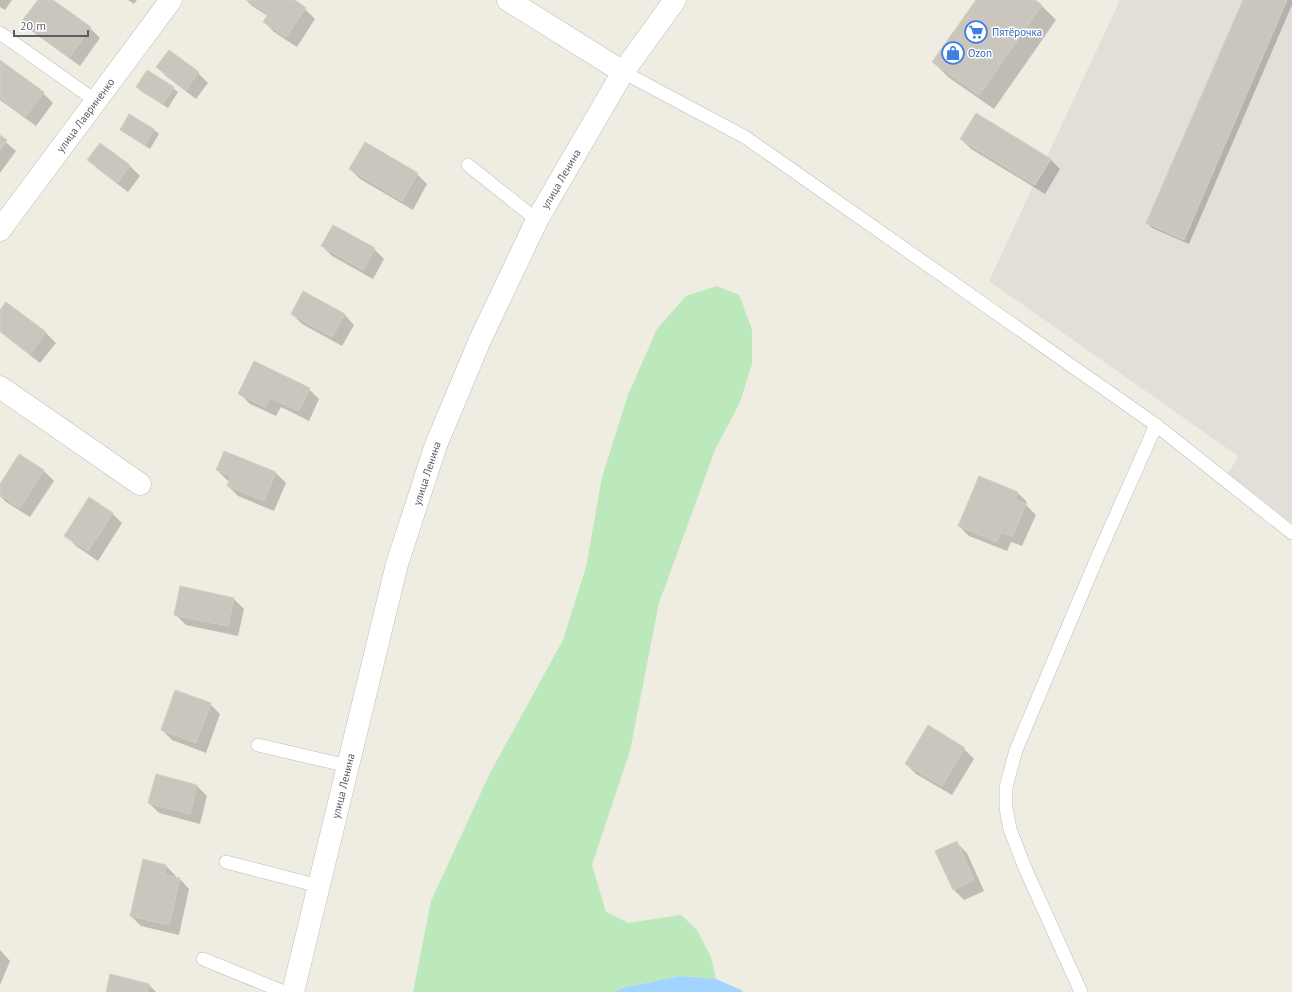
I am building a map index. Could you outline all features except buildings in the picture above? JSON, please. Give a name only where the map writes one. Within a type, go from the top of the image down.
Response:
[{"type":"main road","name":"улица Лавриненко","points":[[0,230],[171,0]]},
{"type":"main road","points":[[508,0],[623,72]]},
{"type":"main road","name":"улица Ленина","points":[[293,992],[398,564],[436,445],[480,340],[537,220],[623,72],[675,0]]},
{"type":"main road","points":[[0,387],[140,484]]},
{"type":"lane","points":[[0,33],[96,101]]},
{"type":"lane","points":[[623,72],[745,137],[1156,425],[1292,533]]},
{"type":"lane","points":[[468,165],[537,220]]},
{"type":"lane","points":[[1081,992],[1025,868],[1010,829],[1006,808],[1006,787],[1016,750],[1156,425]]},
{"type":"lane","points":[[258,745],[348,766]]},
{"type":"lane","points":[[226,862],[319,886]]},
{"type":"lane","points":[[203,959],[284,992]]},
{"type":"shaded area","points":[[1120,0],[1292,0],[1292,523],[1228,474],[1238,456],[989,281]]},
{"type":"green space","points":[[717,286],[739,295],[752,329],[752,364],[740,402],[715,450],[659,603],[630,751],[592,865],[606,912],[628,923],[681,915],[697,930],[711,957],[716,979],[680,976],[622,988],[614,992],[413,992],[431,901],[490,773],[563,640],[586,567],[602,477],[628,395],[657,329],[686,296]]},
{"type":"water","points":[[680,976],[716,979],[743,992],[614,992],[622,988]]},
{"type":"place","name":"Пятёрочка","points":[[976,32]]},
{"type":"place","name":"Ozon","points":[[953,53]]}]
